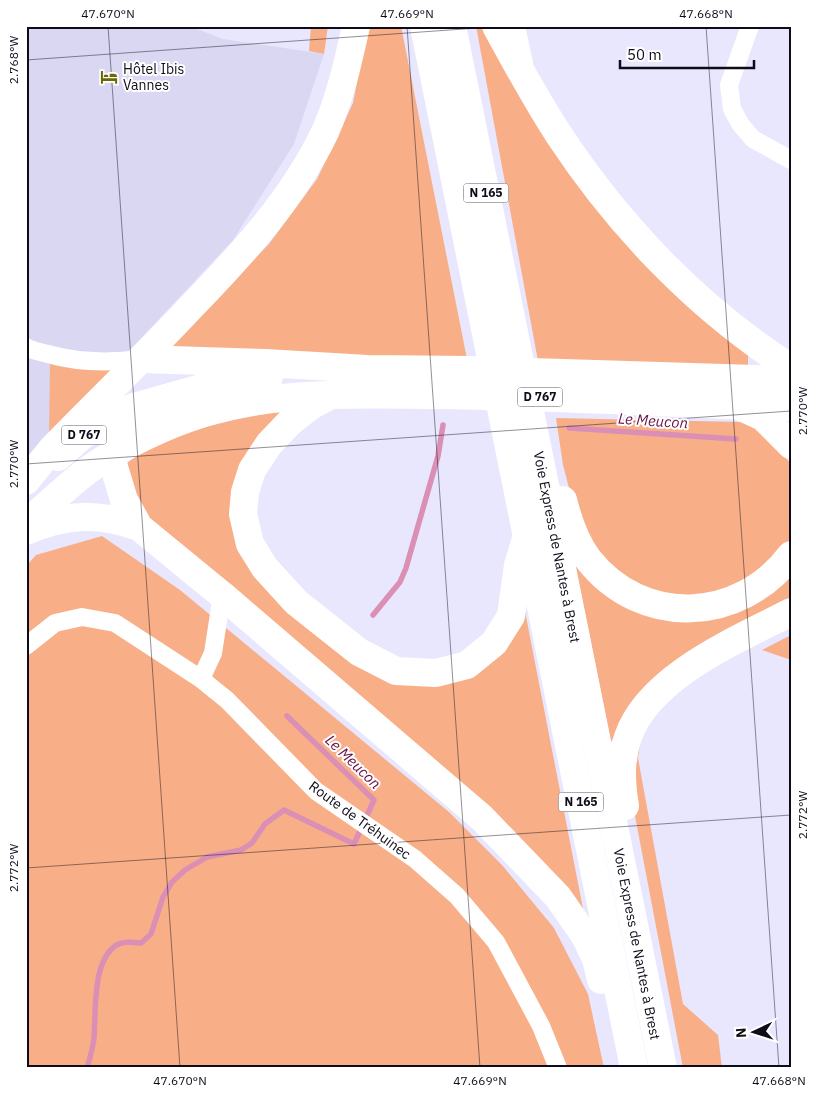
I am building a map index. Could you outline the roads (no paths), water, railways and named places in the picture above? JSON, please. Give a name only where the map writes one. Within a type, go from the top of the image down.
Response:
[{"type":"main road","points":[[26,482],[51,450],[229,267],[271,219],[291,191],[326,130],[338,96],[356,26]]},
{"type":"main road","name":"Voie Express de Nantes à Brest","points":[[424,26],[634,1068]]},
{"type":"main road","name":"Voie Express de Nantes à Brest","points":[[452,26],[663,1068]]},
{"type":"main road","points":[[496,26],[526,81],[559,135],[598,190],[632,232],[672,273],[723,318],[791,368]]},
{"type":"main road","points":[[141,359],[265,363],[367,370]]},
{"type":"main road","name":"D 767","points":[[26,482],[82,436],[108,419],[134,407],[150,404],[187,391],[247,379],[316,372],[470,370],[791,380]]},
{"type":"main road","points":[[331,395],[312,405],[269,444],[252,470],[243,514],[250,544],[264,568],[296,602],[359,652],[396,671],[436,673],[467,664],[494,643],[511,616],[518,565],[527,536]]},
{"type":"main road","name":"D 767","points":[[26,524],[87,471],[152,433],[186,419],[248,402],[289,397],[331,395],[476,395],[791,407]]},
{"type":"main road","points":[[139,527],[124,500],[112,455],[118,433],[150,404]]},
{"type":"main road","points":[[739,406],[763,417],[791,446]]},
{"type":"main road","points":[[538,448],[557,479],[564,506],[576,538],[587,558],[614,585],[630,596],[644,602],[680,609],[702,608],[721,604],[757,588],[791,555]]},
{"type":"main road","points":[[26,531],[55,521],[80,516],[120,520],[139,527],[222,595],[482,818],[558,897],[585,936],[596,959],[615,1052],[628,1068]]},
{"type":"main road","points":[[616,838],[625,809],[621,767],[624,750],[632,726],[649,700],[707,655],[791,612]]},
{"type":"street","points":[[516,26],[522,50],[526,81]]},
{"type":"street","points":[[750,26],[729,85],[732,109],[740,126],[752,139],[791,160]]},
{"type":"street","points":[[26,347],[60,358],[74,360],[110,363],[141,359]]},
{"type":"street","points":[[201,679],[213,653],[222,595]]},
{"type":"street","name":"Route de Tréhuinec","points":[[26,646],[55,623],[82,617],[115,623],[201,679],[227,700],[316,791],[415,859],[457,896],[496,942],[541,1026],[558,1068]]},
{"type":"waterway","name":"Le Meucon","points":[[373,615],[400,582],[406,568],[438,456],[443,425]]},
{"type":"waterway","name":"Le Meucon","points":[[569,428],[736,439]]},
{"type":"waterway","name":"Le Meucon","points":[[87,1068],[94,1042],[95,1002],[102,964],[108,954],[118,944],[141,943],[151,934],[163,897],[172,882],[185,870],[207,857],[241,850],[252,843],[265,824],[284,810],[354,844],[374,800],[287,716]]},
{"type":"place","name":"Hôtel Ibis Vannes","points":[[109,77]]}]
